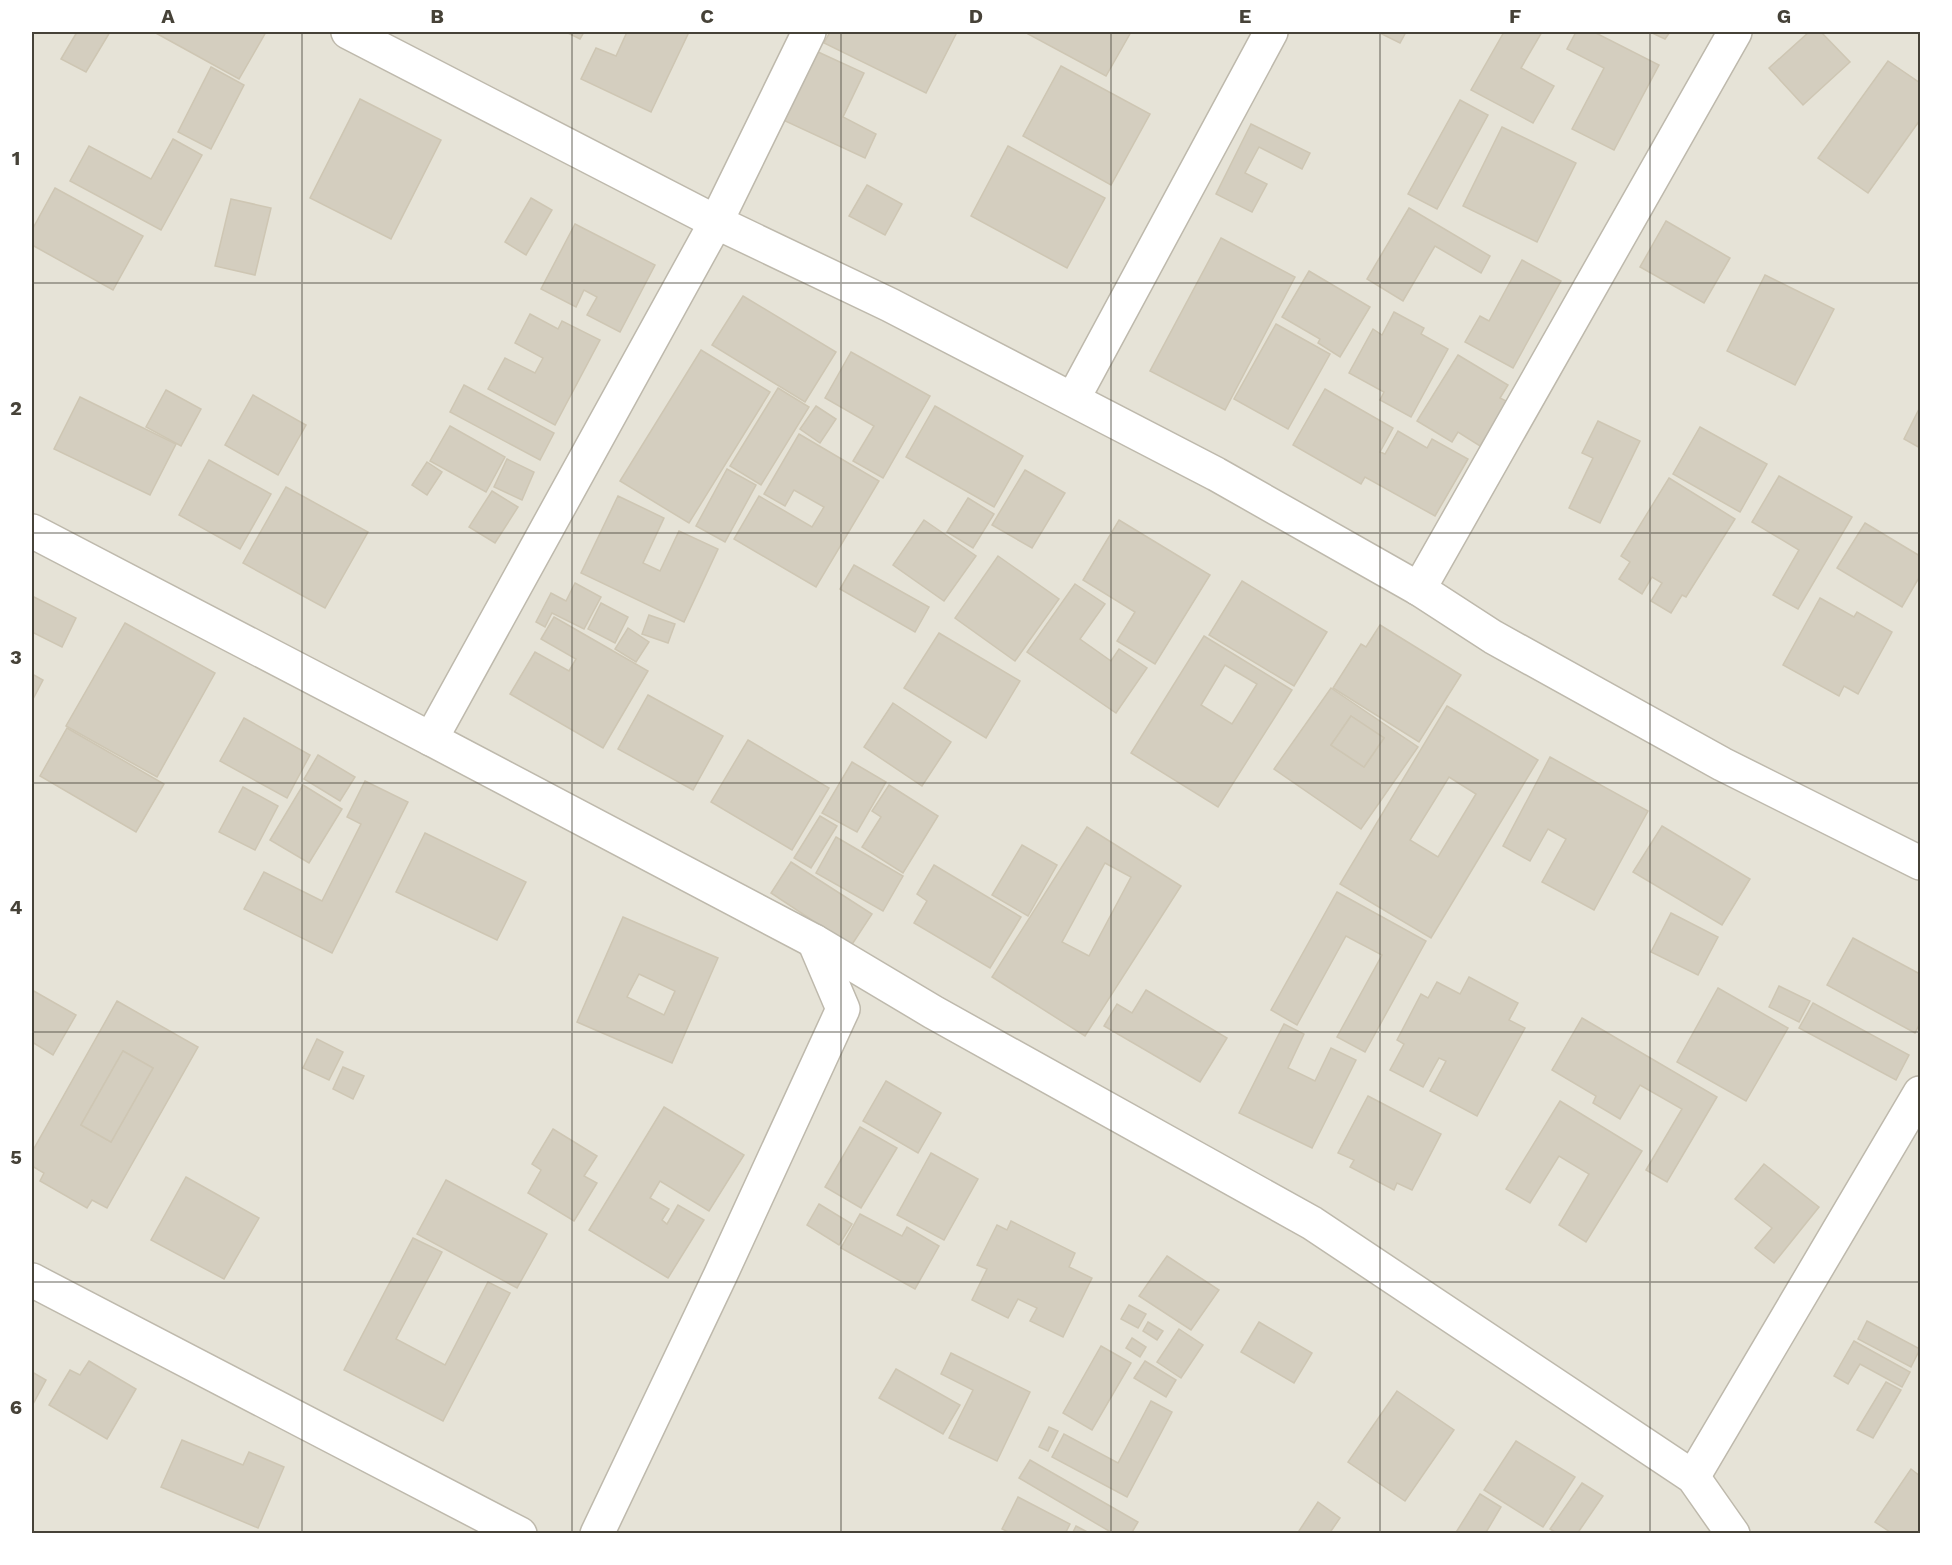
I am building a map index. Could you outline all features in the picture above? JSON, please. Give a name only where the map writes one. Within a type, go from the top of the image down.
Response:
[{"type":"street","points":[[348,32],[716,222],[890,305],[1216,474],[1419,589],[1493,637],[1722,764],[1920,863]]},
{"type":"street","points":[[431,739],[716,222],[809,32]]},
{"type":"street","points":[[1072,399],[1271,32]]},
{"type":"street","points":[[1419,589],[1735,32]]},
{"type":"street","points":[[32,531],[814,941],[933,1012],[1312,1223],[1693,1477],[1733,1533]]},
{"type":"street","points":[[597,1533],[725,1266],[843,1009],[814,941]]},
{"type":"street","points":[[1693,1477],[1920,1093]]},
{"type":"street","points":[[32,1280],[520,1533]]},
{"type":"shaded area","points":[[32,32],[1920,32],[1920,1533],[32,1533]]},
{"type":"building","points":[[77,32],[110,32],[86,72],[61,59]]},
{"type":"building","points":[[154,32],[266,32],[239,79]]},
{"type":"building","points":[[566,32],[584,32],[580,39]]},
{"type":"building","points":[[627,32],[689,32],[651,112],[581,79],[596,48],[616,56]]},
{"type":"building","points":[[830,32],[957,32],[926,93],[824,43]]},
{"type":"building","points":[[1029,32],[1131,32],[1106,76],[1028,34]]},
{"type":"building","points":[[1378,32],[1406,32],[1400,43]]},
{"type":"building","points":[[1504,32],[1542,32],[1521,68],[1554,86],[1533,123],[1471,90]]},
{"type":"building","points":[[1576,32],[1594,32],[1659,65],[1614,150],[1572,129],[1604,68],[1567,49]]},
{"type":"building","points":[[1650,32],[1670,32],[1665,39]]},
{"type":"building","points":[[1809,32],[1821,32],[1850,62],[1803,105],[1769,68]]},
{"type":"building","points":[[816,51],[864,73],[843,117],[876,134],[865,158],[783,120]]},
{"type":"building","points":[[1888,61],[1920,83],[1920,120],[1868,193],[1818,158]]},
{"type":"building","points":[[1061,66],[1150,114],[1111,185],[1023,136]]},
{"type":"building","points":[[211,67],[244,85],[211,149],[178,132]]},
{"type":"building","points":[[360,99],[441,140],[391,239],[310,198]]},
{"type":"building","points":[[1460,100],[1488,115],[1437,209],[1408,194]]},
{"type":"building","points":[[1251,124],[1310,153],[1302,169],[1259,147],[1245,173],[1267,184],[1252,212],[1216,194]]},
{"type":"building","points":[[1502,127],[1576,163],[1537,242],[1463,206]]},
{"type":"building","points":[[173,139],[202,155],[161,230],[70,181],[89,146],[151,179]]},
{"type":"building","points":[[1008,146],[1105,198],[1067,268],[971,216]]},
{"type":"building","points":[[867,185],[902,204],[885,235],[849,216]]},
{"type":"building","points":[[55,188],[143,236],[113,290],[32,245],[32,230]]},
{"type":"building","points":[[531,198],[552,210],[526,255],[505,242]]},
{"type":"building","points":[[231,199],[271,208],[255,275],[215,266]]},
{"type":"building","points":[[1409,208],[1490,256],[1481,273],[1435,246],[1403,301],[1367,279]]},
{"type":"building","points":[[1666,221],[1730,258],[1704,303],[1640,267]]},
{"type":"building","points":[[575,224],[655,265],[620,332],[587,315],[597,297],[584,290],[576,307],[541,289]]},
{"type":"building","points":[[1221,238],[1295,277],[1225,410],[1150,371]]},
{"type":"building","points":[[1522,260],[1561,281],[1513,368],[1465,342],[1480,316],[1489,321]]},
{"type":"building","points":[[1309,271],[1370,307],[1340,357],[1318,343],[1320,339],[1282,317]]},
{"type":"building","points":[[1765,275],[1834,309],[1795,385],[1727,351]]},
{"type":"building","points":[[743,296],[836,352],[805,402],[712,345]]},
{"type":"building","points":[[1394,312],[1424,328],[1421,334],[1448,349],[1411,417],[1380,400],[1384,392],[1349,373],[1373,329],[1382,335]]},
{"type":"building","points":[[530,314],[558,329],[562,321],[600,340],[555,425],[488,389],[505,358],[535,373],[543,358],[515,343]]},
{"type":"building","points":[[1276,324],[1330,354],[1288,429],[1234,399]]},
{"type":"building","points":[[701,350],[770,392],[689,523],[620,481]]},
{"type":"building","points":[[851,352],[930,396],[883,478],[853,461],[874,426],[825,398]]},
{"type":"building","points":[[1458,355],[1508,385],[1500,398],[1508,402],[1480,446],[1458,432],[1452,442],[1417,421]]},
{"type":"building","points":[[464,385],[554,433],[540,460],[450,412]]},
{"type":"building","points":[[778,388],[809,407],[761,485],[730,466]]},
{"type":"building","points":[[1325,389],[1393,428],[1380,452],[1385,454],[1398,431],[1427,448],[1432,439],[1468,459],[1435,516],[1365,477],[1361,484],[1293,445]]},
{"type":"building","points":[[166,390],[201,409],[181,446],[146,427]]},
{"type":"building","points":[[253,395],[306,425],[278,475],[225,445]]},
{"type":"building","points":[[80,397],[176,444],[150,495],[54,449]]},
{"type":"building","points":[[816,406],[836,419],[820,443],[800,429]]},
{"type":"building","points":[[935,406],[1023,456],[994,507],[906,457]]},
{"type":"building","points":[[1920,407],[1920,448],[1904,439]]},
{"type":"building","points":[[1598,421],[1640,441],[1600,523],[1569,508],[1593,458],[1582,453]]},
{"type":"building","points":[[450,426],[505,457],[486,492],[430,461]]},
{"type":"building","points":[[1700,427],[1767,464],[1740,512],[1673,474]]},
{"type":"building","points":[[799,434],[879,481],[816,587],[734,539],[759,496],[812,527],[824,507],[794,490],[785,506],[764,494]]},
{"type":"building","points":[[507,459],[534,472],[522,500],[494,487]]},
{"type":"building","points":[[209,460],[271,494],[240,549],[179,515]]},
{"type":"building","points":[[427,462],[442,472],[427,495],[412,485]]},
{"type":"building","points":[[727,469],[756,485],[725,542],[696,526]]},
{"type":"building","points":[[1025,470],[1065,493],[1032,548],[992,525]]},
{"type":"building","points":[[1779,476],[1852,517],[1798,609],[1773,595],[1799,550],[1752,522]]},
{"type":"building","points":[[1669,478],[1735,519],[1686,597],[1682,595],[1671,613],[1651,601],[1662,583],[1652,577],[1642,594],[1619,579],[1630,562],[1621,556]]},
{"type":"building","points":[[286,487],[368,532],[325,608],[243,563]]},
{"type":"building","points":[[492,491],[518,507],[495,543],[469,527]]},
{"type":"building","points":[[618,496],[664,518],[643,563],[660,571],[679,531],[718,549],[684,622],[581,573]]},
{"type":"building","points":[[968,498],[994,514],[973,548],[947,532]]},
{"type":"building","points":[[924,520],[976,556],[944,601],[893,565]]},
{"type":"building","points":[[1119,520],[1210,575],[1155,664],[1117,641],[1135,612],[1083,580]]},
{"type":"building","points":[[1865,523],[1920,556],[1920,576],[1902,607],[1837,568]]},
{"type":"building","points":[[998,556],[1059,599],[1015,661],[955,618]]},
{"type":"building","points":[[854,565],[929,607],[915,632],[840,589]]},
{"type":"building","points":[[1242,581],[1327,632],[1294,686],[1209,635]]},
{"type":"building","points":[[575,583],[601,597],[584,629],[552,613],[545,627],[536,622],[551,593],[566,601]]},
{"type":"building","points":[[1075,584],[1105,604],[1080,639],[1111,661],[1119,649],[1147,668],[1116,713],[1027,652]]},
{"type":"building","points":[[32,596],[76,618],[62,647],[32,632]]},
{"type":"building","points":[[1820,598],[1854,617],[1857,612],[1892,632],[1858,694],[1844,686],[1839,696],[1783,665]]},
{"type":"building","points":[[601,603],[628,617],[615,643],[588,629]]},
{"type":"building","points":[[649,615],[675,624],[668,643],[642,634]]},
{"type":"building","points":[[554,617],[648,671],[603,748],[510,694],[535,652],[569,671],[576,659],[541,639]]},
{"type":"building","points":[[125,623],[215,673],[157,777],[66,726]]},
{"type":"building","points":[[1380,625],[1461,675],[1419,742],[1333,688],[1361,644],[1366,647]]},
{"type":"building","points":[[628,628],[649,642],[636,662],[615,649]]},
{"type":"building","points":[[939,633],[1020,681],[986,738],[904,688]]},
{"type":"building","points":[[1204,636],[1292,690],[1218,807],[1131,753]],"holes":[[[1225,665],[1257,684],[1232,724],[1201,705]]]},
{"type":"building","points":[[32,674],[43,680],[32,701]]},
{"type":"building","points":[[1331,688],[1418,747],[1361,829],[1274,769]],"holes":[[[1351,716],[1384,738],[1364,767],[1331,745]]]},
{"type":"building","points":[[648,695],[723,736],[693,790],[618,749]]},
{"type":"building","points":[[893,703],[951,742],[922,786],[864,747]]},
{"type":"building","points":[[1447,706],[1538,760],[1431,938],[1340,884]],"holes":[[[1449,777],[1476,794],[1438,857],[1410,840]]]},
{"type":"building","points":[[1351,716],[1384,738],[1364,767],[1331,745]]},
{"type":"building","points":[[244,718],[310,755],[287,798],[220,761]]},
{"type":"building","points":[[67,728],[164,784],[136,832],[40,776]]},
{"type":"building","points":[[748,740],[829,788],[792,850],[711,802]]},
{"type":"building","points":[[318,755],[355,777],[340,801],[304,779]]},
{"type":"building","points":[[1550,757],[1648,811],[1594,910],[1542,882],[1566,839],[1548,829],[1530,861],[1503,846]]},
{"type":"building","points":[[852,762],[886,782],[857,832],[822,813]]},
{"type":"building","points":[[365,781],[408,802],[332,953],[244,909],[264,872],[322,901],[361,824],[347,817]]},
{"type":"building","points":[[303,785],[342,809],[309,863],[270,840]]},
{"type":"building","points":[[889,785],[938,816],[903,873],[862,847],[881,817],[872,811]]},
{"type":"building","points":[[243,787],[278,806],[255,850],[219,832]]},
{"type":"building","points":[[820,816],[837,826],[811,868],[794,858]]},
{"type":"building","points":[[1662,826],[1750,879],[1722,925],[1633,872]]},
{"type":"building","points":[[1087,827],[1181,886],[1085,1036],[992,977]],"holes":[[[1105,863],[1131,877],[1089,956],[1062,942]]]},
{"type":"building","points":[[425,833],[526,882],[497,940],[396,892]]},
{"type":"building","points":[[836,837],[903,876],[883,911],[816,873]]},
{"type":"building","points":[[1022,845],[1057,865],[1028,916],[992,895]]},
{"type":"building","points":[[791,862],[872,914],[851,946],[771,893]]},
{"type":"building","points":[[934,865],[1021,917],[990,968],[914,923],[927,901],[917,894]]},
{"type":"building","points":[[1337,892],[1426,941],[1365,1052],[1337,1037],[1382,955],[1346,936],[1297,1025],[1271,1010]]},
{"type":"building","points":[[1671,913],[1718,937],[1698,975],[1651,952]]},
{"type":"building","points":[[623,917],[718,958],[672,1063],[577,1022]],"holes":[[[639,974],[675,991],[664,1015],[627,997]]]},
{"type":"building","points":[[1853,938],[1920,974],[1920,1023],[1915,1033],[1827,985]]},
{"type":"building","points":[[1469,977],[1518,1003],[1509,1020],[1525,1028],[1477,1116],[1430,1091],[1446,1061],[1439,1058],[1423,1087],[1390,1070],[1404,1044],[1397,1040],[1421,994],[1428,998],[1437,982],[1460,994]]},
{"type":"building","points":[[1779,986],[1810,1001],[1799,1022],[1769,1007]]},
{"type":"building","points":[[1718,988],[1788,1028],[1746,1101],[1677,1062]]},
{"type":"building","points":[[32,990],[76,1015],[53,1055],[32,1042]]},
{"type":"building","points":[[1146,990],[1227,1038],[1200,1082],[1104,1026],[1117,1004],[1132,1013]]},
{"type":"building","points":[[117,1001],[198,1047],[107,1208],[92,1200],[87,1208],[40,1181],[44,1173],[32,1166],[32,1152]],"holes":[[[123,1051],[153,1068],[111,1142],[81,1125]]]},
{"type":"building","points":[[1813,1003],[1909,1055],[1896,1080],[1799,1028]]},
{"type":"building","points":[[1582,1018],[1717,1097],[1667,1182],[1646,1170],[1682,1109],[1640,1085],[1620,1119],[1593,1103],[1596,1096],[1552,1070]]},
{"type":"building","points":[[1284,1024],[1304,1034],[1288,1068],[1315,1081],[1331,1048],[1356,1060],[1312,1148],[1239,1113]]},
{"type":"building","points":[[317,1039],[343,1052],[329,1080],[303,1068]]},
{"type":"building","points":[[123,1051],[153,1068],[111,1142],[81,1125]]},
{"type":"building","points":[[343,1067],[364,1076],[353,1099],[333,1089]]},
{"type":"building","points":[[886,1081],[941,1113],[918,1153],[863,1121]]},
{"type":"building","points":[[1368,1096],[1441,1134],[1412,1190],[1397,1183],[1394,1190],[1350,1167],[1354,1160],[1338,1153]]},
{"type":"building","points":[[1560,1101],[1642,1151],[1586,1242],[1559,1225],[1589,1174],[1559,1156],[1530,1203],[1506,1189]]},
{"type":"building","points":[[664,1107],[744,1155],[709,1211],[660,1181],[650,1198],[669,1209],[662,1220],[667,1224],[678,1205],[704,1220],[668,1278],[589,1230]]},
{"type":"building","points":[[860,1127],[897,1148],[861,1208],[825,1187]]},
{"type":"building","points":[[553,1129],[597,1156],[584,1176],[597,1183],[574,1221],[528,1193],[541,1170],[532,1164]]},
{"type":"building","points":[[931,1153],[978,1179],[944,1240],[897,1215]]},
{"type":"building","points":[[1764,1164],[1819,1207],[1774,1263],[1755,1248],[1772,1228],[1735,1199]]},
{"type":"building","points":[[186,1177],[259,1218],[224,1279],[151,1240]]},
{"type":"building","points":[[446,1180],[547,1234],[517,1288],[417,1234]]},
{"type":"building","points":[[819,1204],[852,1224],[839,1245],[807,1225]]},
{"type":"building","points":[[860,1214],[902,1236],[907,1227],[939,1246],[915,1289],[841,1248]]},
{"type":"building","points":[[1011,1221],[1075,1253],[1069,1267],[1092,1278],[1063,1337],[1030,1321],[1037,1308],[1018,1299],[1008,1318],[972,1300],[987,1269],[977,1265],[997,1225],[1007,1230]]},
{"type":"building","points":[[413,1238],[442,1252],[396,1339],[445,1365],[488,1282],[510,1293],[443,1421],[344,1370]]},
{"type":"building","points":[[1167,1256],[1219,1290],[1191,1330],[1139,1296]]},
{"type":"building","points":[[1129,1305],[1146,1314],[1138,1328],[1121,1319]]},
{"type":"building","points":[[1867,1321],[1920,1349],[1911,1367],[1858,1339]]},
{"type":"building","points":[[1148,1322],[1163,1331],[1157,1340],[1143,1331]]},
{"type":"building","points":[[1259,1322],[1312,1353],[1294,1383],[1241,1352]]},
{"type":"building","points":[[1179,1329],[1203,1345],[1181,1378],[1157,1362]]},
{"type":"building","points":[[1132,1338],[1146,1347],[1140,1357],[1126,1348]]},
{"type":"building","points":[[1854,1341],[1910,1372],[1902,1387],[1860,1364],[1848,1384],[1834,1376]]},
{"type":"building","points":[[1101,1346],[1131,1363],[1092,1430],[1063,1413]]},
{"type":"building","points":[[951,1353],[1030,1392],[997,1461],[949,1438],[973,1390],[941,1374]]},
{"type":"building","points":[[89,1361],[136,1389],[107,1439],[49,1405],[70,1370],[80,1375]]},
{"type":"building","points":[[1145,1361],[1176,1380],[1166,1397],[1134,1378]]},
{"type":"building","points":[[896,1369],[960,1405],[943,1434],[879,1398]]},
{"type":"building","points":[[32,1372],[46,1380],[32,1406]]},
{"type":"building","points":[[1886,1382],[1901,1390],[1873,1438],[1857,1430]]},
{"type":"building","points":[[1397,1391],[1454,1430],[1405,1501],[1348,1462]]},
{"type":"building","points":[[1151,1401],[1172,1412],[1127,1497],[1052,1457],[1064,1434],[1118,1463]]},
{"type":"building","points":[[1049,1427],[1058,1431],[1048,1451],[1039,1447]]},
{"type":"building","points":[[182,1440],[243,1465],[249,1452],[284,1467],[258,1528],[161,1487]]},
{"type":"building","points":[[1516,1441],[1575,1477],[1543,1527],[1484,1490]]},
{"type":"building","points":[[1030,1460],[1138,1522],[1131,1534],[1114,1534],[1019,1478]]},
{"type":"building","points":[[1911,1469],[1920,1476],[1920,1534],[1893,1534],[1875,1522]]},
{"type":"building","points":[[1582,1483],[1603,1496],[1577,1534],[1558,1534],[1550,1529]]},
{"type":"building","points":[[1480,1494],[1501,1507],[1485,1534],[1455,1534]]},
{"type":"building","points":[[1018,1497],[1070,1524],[1065,1534],[1012,1534],[1002,1529]]},
{"type":"building","points":[[1318,1502],[1340,1518],[1329,1534],[1297,1534]]},
{"type":"building","points":[[1076,1526],[1091,1534],[1072,1534]]}]
